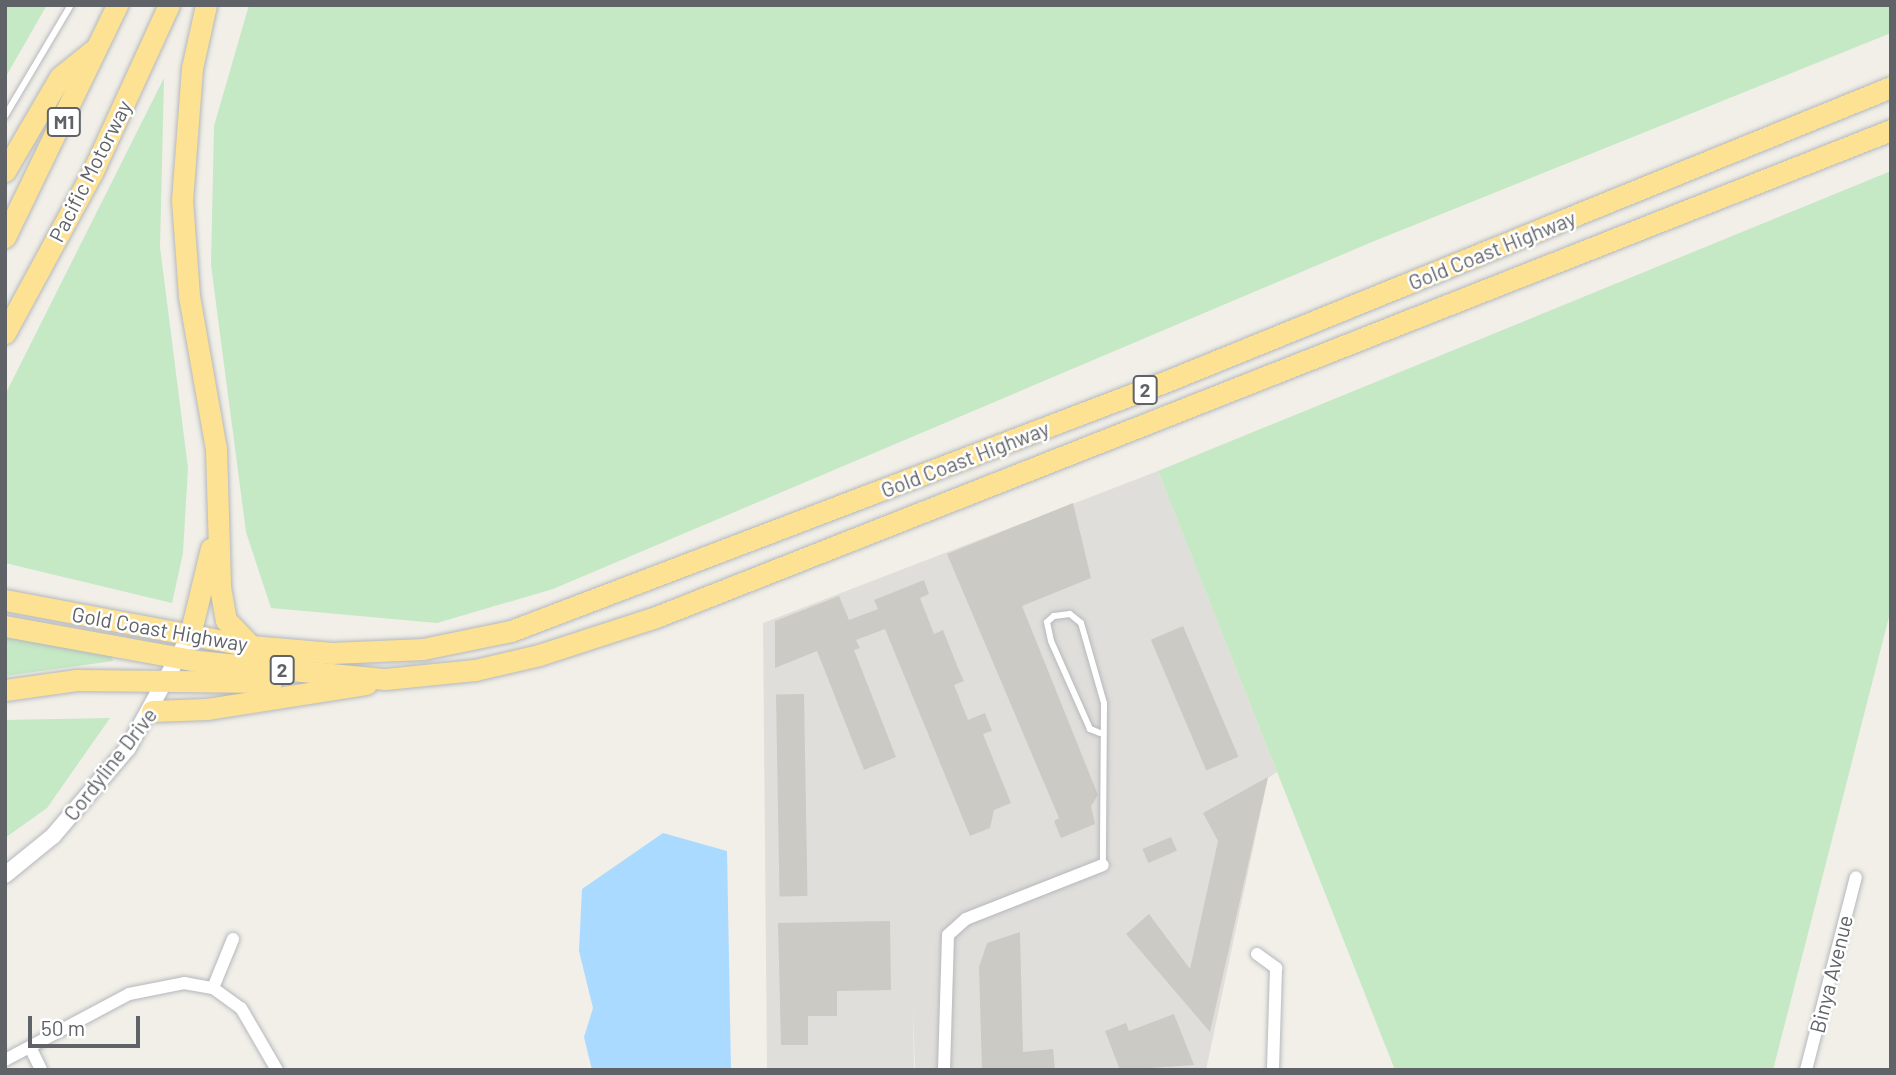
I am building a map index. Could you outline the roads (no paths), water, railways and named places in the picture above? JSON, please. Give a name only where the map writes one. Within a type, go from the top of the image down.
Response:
[{"type":"highway","name":"M1","points":[[5,237],[101,44],[117,5]]},
{"type":"highway","name":"Pacific Motorway","points":[[5,333],[92,173],[169,5]]},
{"type":"highway","points":[[206,5],[192,68],[182,200],[189,296],[220,491],[226,620],[251,646]]},
{"type":"highway","points":[[5,171],[60,77],[101,44]]},
{"type":"highway","name":"Gold Coast Highway","points":[[5,600],[251,646],[332,653],[411,650],[542,621],[1167,381],[1891,87]]},
{"type":"highway","name":"Gold Coast Highway","points":[[5,626],[180,658],[385,679],[501,664],[656,617],[1891,130]]},
{"type":"highway","points":[[190,635],[220,491]]},
{"type":"highway","points":[[5,690],[76,680],[385,679]]},
{"type":"highway","points":[[152,711],[207,709],[385,679]]},
{"type":"street","name":"Cordyline Drive","points":[[5,875],[82,805],[152,711],[190,635]]},
{"type":"street","points":[[944,1070],[948,935],[967,919],[1103,864]]},
{"type":"street","name":"Binya Avenue","points":[[1806,1070],[1856,877]]},
{"type":"street","points":[[213,988],[233,939]]},
{"type":"street","points":[[1257,954],[1276,968],[1273,1070]]},
{"type":"street","points":[[5,1060],[144,988],[184,983],[213,988],[253,1021],[277,1070]]},
{"type":"street","points":[[30,1047],[41,1070]]},
{"type":"lane","points":[[5,116],[71,5]]},
{"type":"lane","points":[[1100,733],[1090,729],[1051,640],[1047,622],[1054,615],[1070,614],[1081,623],[1107,716],[1100,733],[1108,801],[1103,864]]},
{"type":"water","points":[[663,833],[727,851],[731,1070],[592,1070],[584,1037],[593,1008],[579,951],[582,889]]}]
